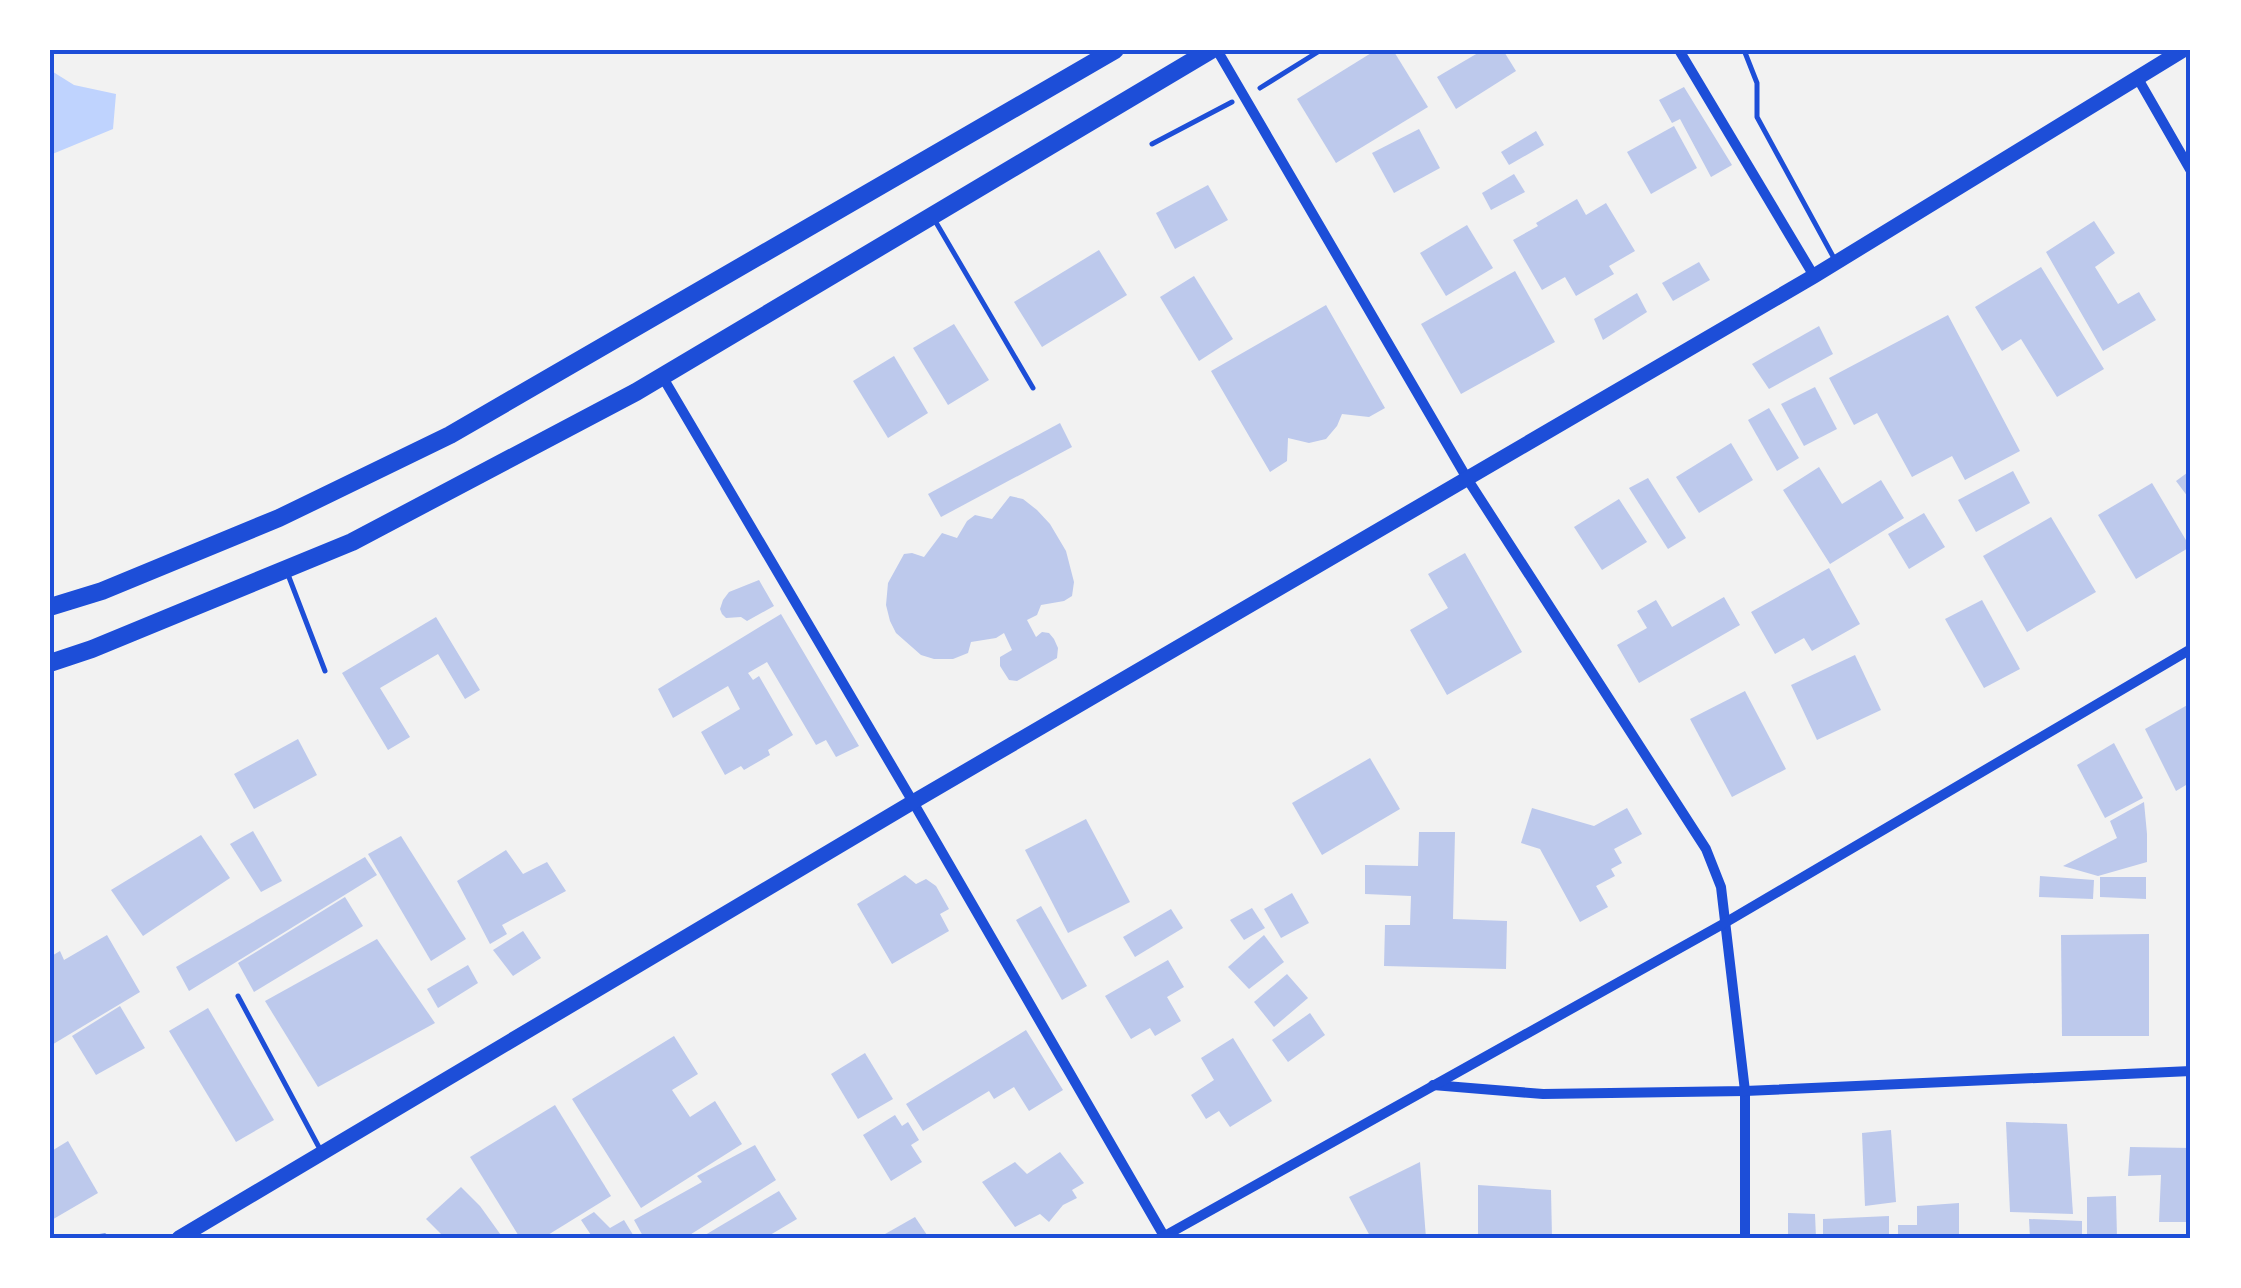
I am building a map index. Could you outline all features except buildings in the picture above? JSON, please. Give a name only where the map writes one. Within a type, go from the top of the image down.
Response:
[{"type":"main road","points":[[50,607],[279,518],[450,436],[1115,50]]},
{"type":"main road","points":[[50,663],[352,542],[662,376],[1214,50]]},
{"type":"main road","points":[[179,1238],[913,802],[1814,276],[2182,50]]},
{"type":"street","points":[[1214,50],[1245,96],[1468,480],[1706,849],[1720,887],[1744,1091],[1744,1238]]},
{"type":"street","points":[[1678,50],[1814,276]]},
{"type":"street","points":[[2137,77],[2191,171]]},
{"type":"street","points":[[662,376],[913,802],[1162,1237],[1724,924],[2191,649]]},
{"type":"street","points":[[1433,1085],[1543,1094],[1744,1091],[2191,1071]]},
{"type":"lane","points":[[1744,50],[1757,83],[1757,118],[1837,262]]},
{"type":"lane","points":[[932,216],[1032,388]]},
{"type":"lane","points":[[286,570],[325,671]]},
{"type":"lane","points":[[238,996],[322,1153]]},
{"type":"lane","points":[[83,1238],[108,1238]]},
{"type":"path","points":[[1152,144],[1245,96],[1321,50]]},
{"type":"water","points":[[50,70],[74,85],[116,94],[113,129],[50,155]]}]
